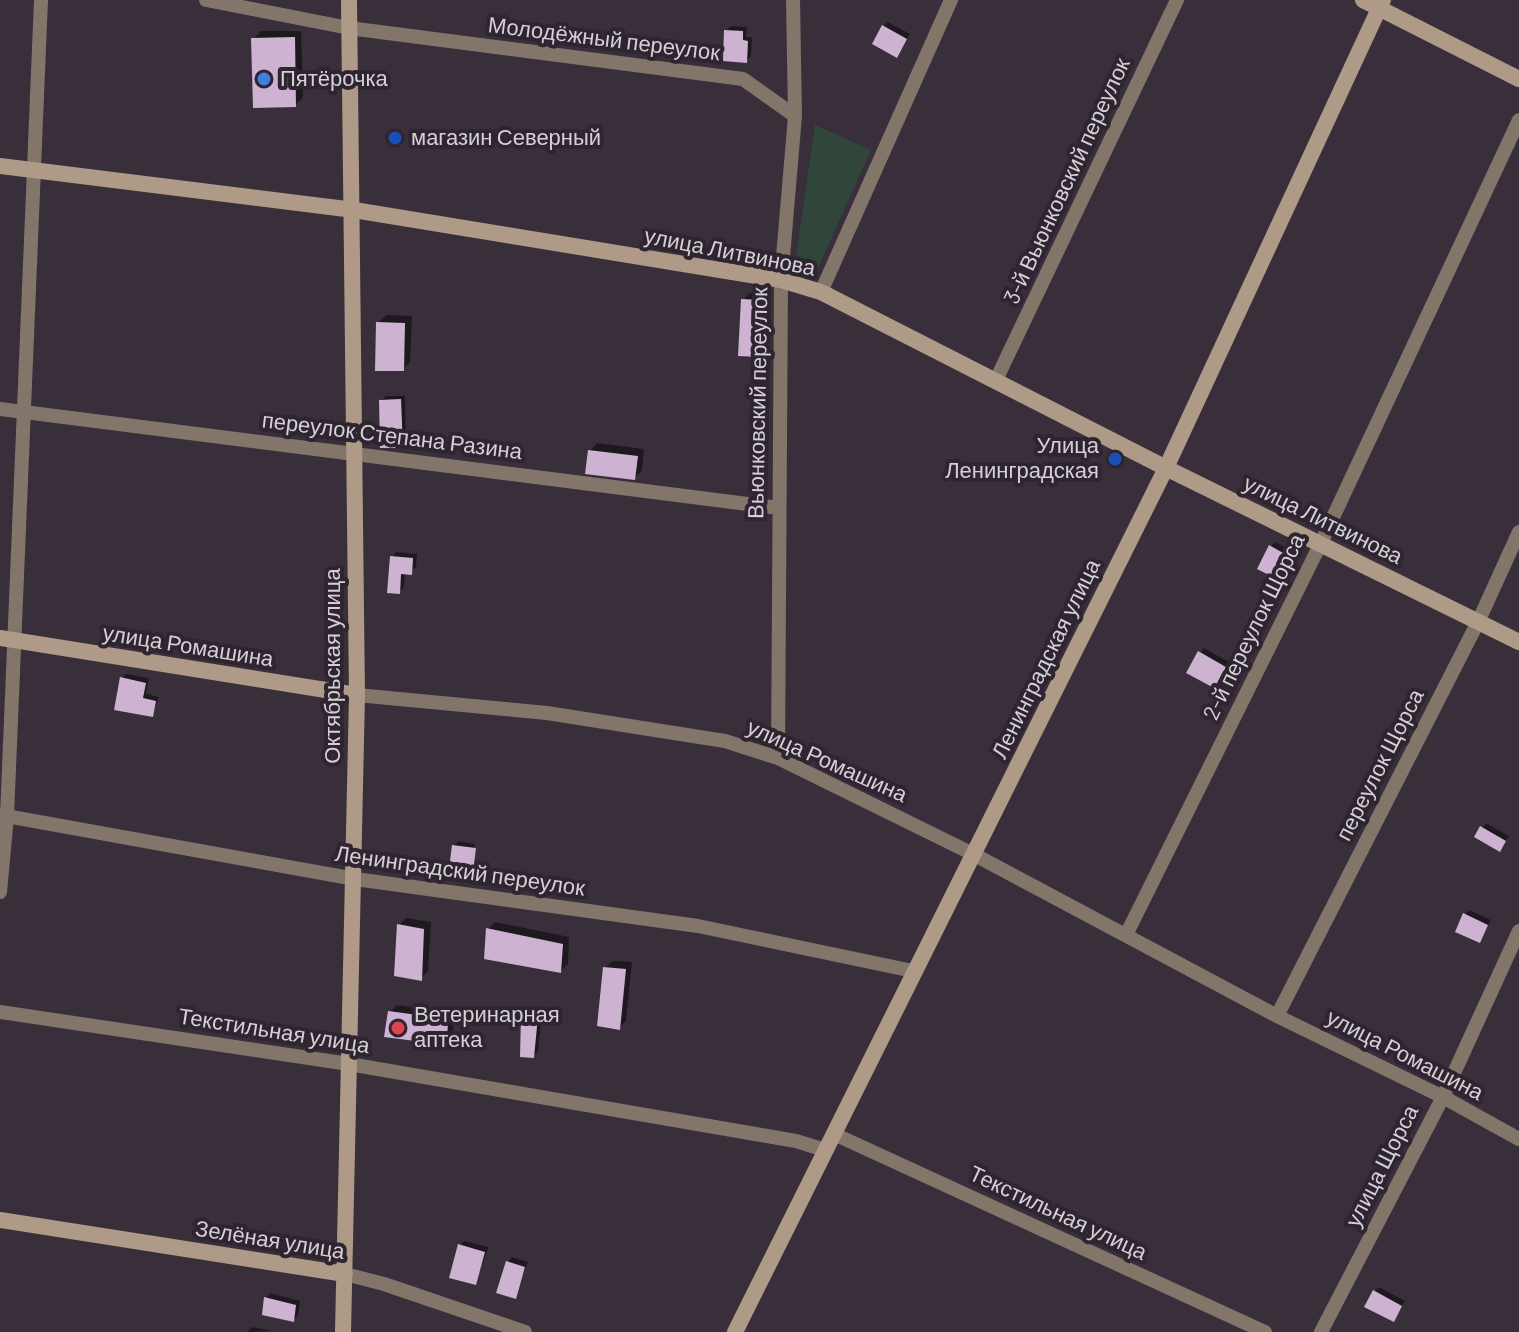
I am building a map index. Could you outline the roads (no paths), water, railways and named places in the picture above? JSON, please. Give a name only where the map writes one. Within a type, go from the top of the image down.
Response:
[{"type":"main road","name":"Октябрьская улица","points":[[343,1332],[357,695],[353,453],[354,210],[349,0]]},
{"type":"main road","points":[[1363,0],[1382,4],[1519,79]]},
{"type":"main road","name":"Ленинградская улица","points":[[735,1332],[1166,468],[1382,4]]},
{"type":"main road","name":"улица Литвинова","points":[[0,166],[354,210],[781,280],[821,292],[1166,468],[1519,642]]},
{"type":"main road","name":"улица Ромашина","points":[[7,639],[357,695]]},
{"type":"main road","name":"Зелёная улица","points":[[0,1220],[345,1274]]},
{"type":"street","points":[[0,892],[7,639],[36,171],[41,0]]},
{"type":"street","name":"Молодёжный переулок","points":[[206,0],[349,28],[743,79],[795,116]]},
{"type":"street","name":"Вьюнковский переулок","points":[[778,758],[781,280],[795,116],[793,0]]},
{"type":"street","points":[[821,292],[951,0]]},
{"type":"street","name":"3-й Вьюнковский переулок","points":[[996,380],[1177,0]]},
{"type":"street","name":"2-й переулок Щорса","points":[[1126,935],[1321,543],[1519,120]]},
{"type":"street","name":"переулок Степана Разина","points":[[0,409],[779,508]]},
{"type":"street","name":"переулок Щорса","points":[[1277,1016],[1479,620],[1519,532]]},
{"type":"street","name":"улица Ромашина","points":[[357,695],[547,713],[725,741],[778,758],[973,854],[1277,1016],[1443,1097],[1519,1139]]},
{"type":"street","name":"Ленинградский переулок","points":[[4,815],[355,879],[698,926],[913,971]]},
{"type":"street","name":"улица Щорса","points":[[1321,1332],[1443,1097],[1519,931]]},
{"type":"street","name":"Текстильная улица","points":[[0,1012],[349,1064],[796,1141],[825,1150]]},
{"type":"street","name":"Текстильная улица","points":[[834,1134],[1265,1332]]},
{"type":"street","name":"Зелёная улица","points":[[345,1274],[384,1284],[525,1332]]},
{"type":"place","name":"Пятёрочка","points":[[264,79]]},
{"type":"place","name":"магазин Северный","points":[[395,138]]},
{"type":"place","name":"Улица Ленинградская","points":[[1115,459]]},
{"type":"place","name":"Ветеринарная аптека","points":[[398,1028]]}]
